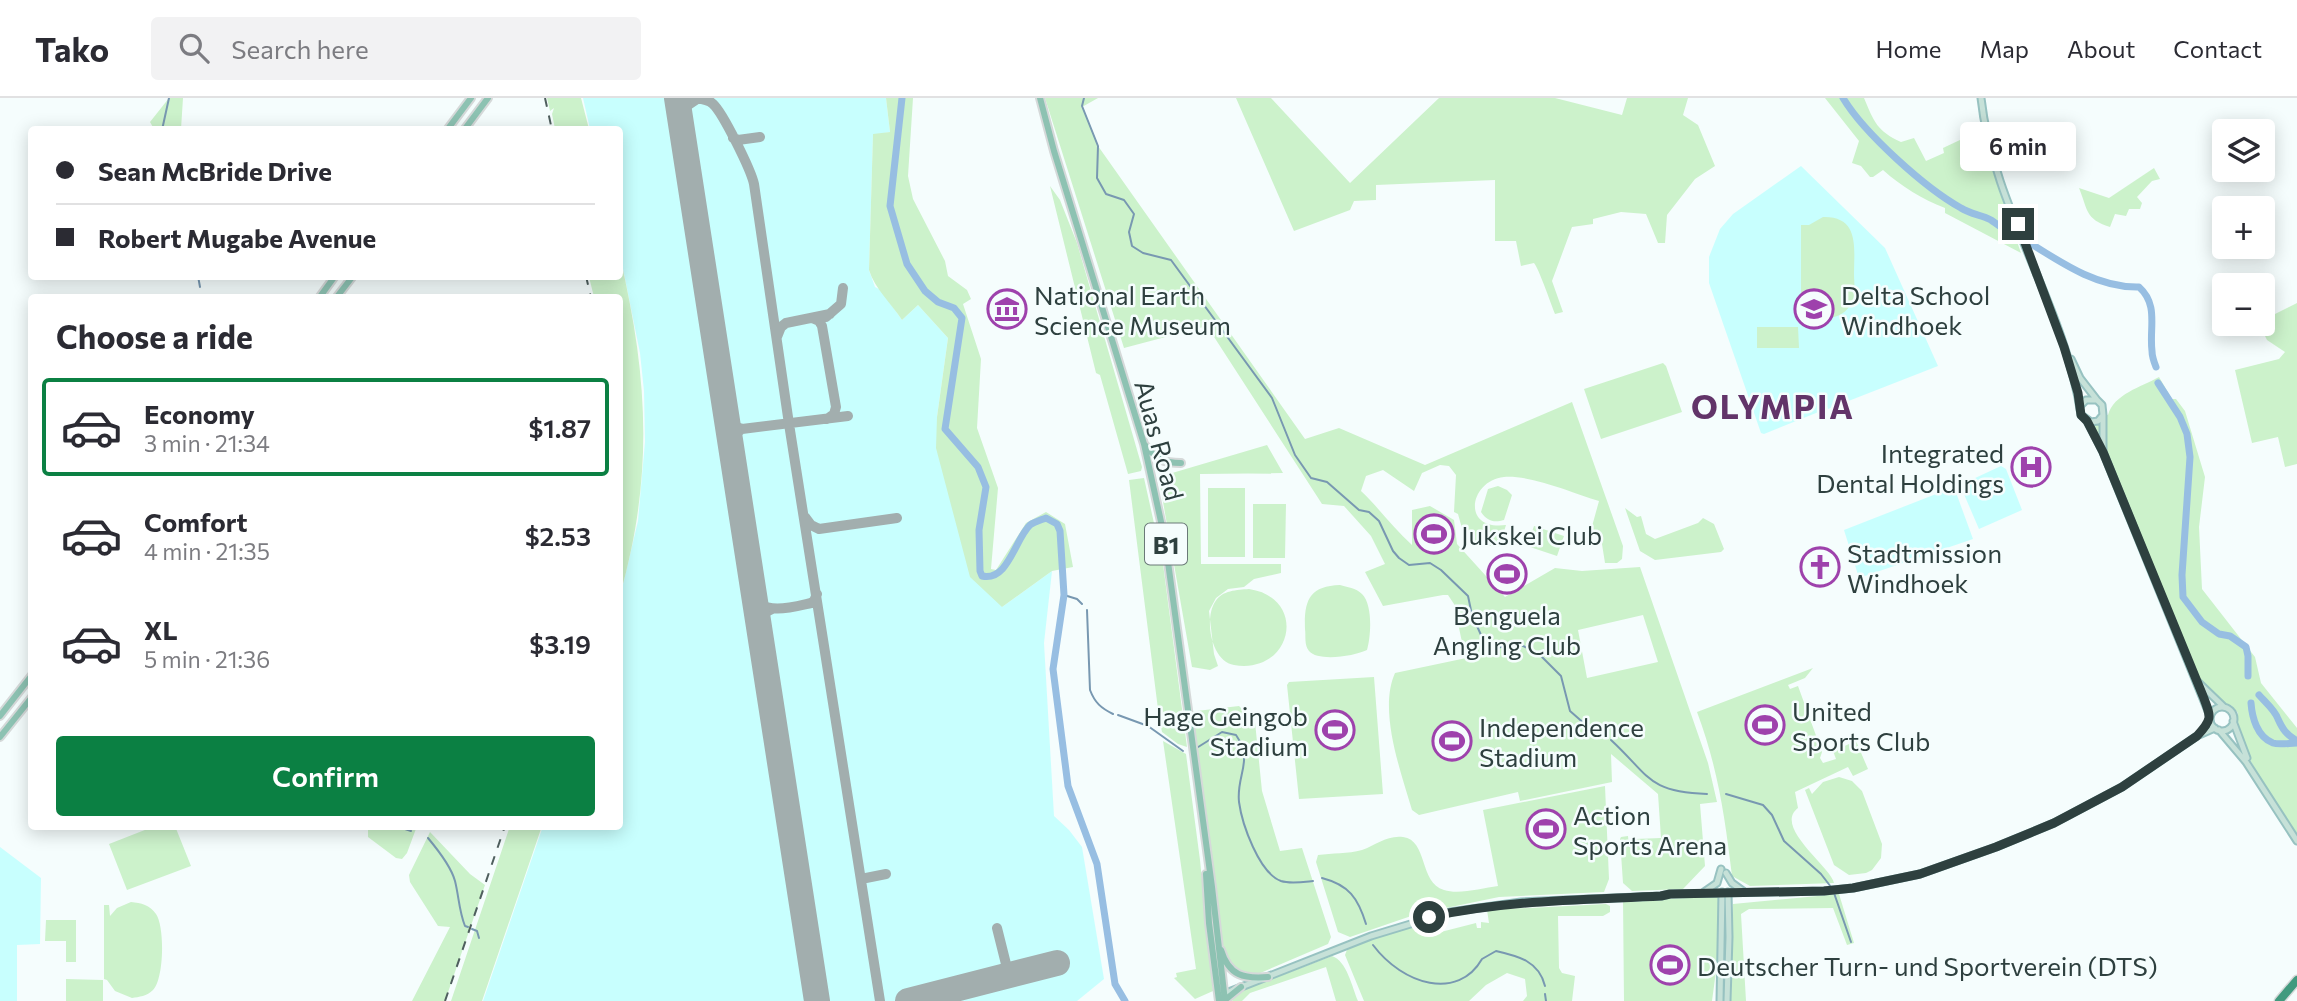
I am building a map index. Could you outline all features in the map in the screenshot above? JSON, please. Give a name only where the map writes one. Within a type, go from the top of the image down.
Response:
[{"type":"highway","points":[[2279,1001],[2297,980]]},
{"type":"main road","points":[[450,126],[471,98]]},
{"type":"main road","points":[[467,126],[488,98]]},
{"type":"main road","name":"Auas Road","points":[[1040,98],[1143,444],[1165,540],[1216,931],[1222,998]]},
{"type":"main road","points":[[1981,98],[1992,155],[2064,347],[2080,409],[2103,452],[2210,718],[2246,762],[2297,839]]},
{"type":"main road","points":[[339,294],[350,280]]},
{"type":"main road","points":[[2064,347],[2080,378],[2102,405],[2103,452]]},
{"type":"main road","points":[[2080,409],[2086,400],[2097,400]]},
{"type":"main road","points":[[2087,421],[2094,422],[2103,415]]},
{"type":"main road","points":[[1143,444],[1158,459],[1167,463],[1181,463]]},
{"type":"main road","points":[[0,716],[28,680]]},
{"type":"main road","points":[[2196,680],[2232,713],[2246,757],[2297,839]]},
{"type":"main road","points":[[0,737],[28,702]]},
{"type":"main road","points":[[2197,736],[2216,709],[2224,707]]},
{"type":"main road","points":[[1222,998],[1241,987],[1371,936],[1450,912],[1521,902],[1853,888],[1920,874],[2035,832],[2114,792],[2197,736],[2217,729],[2226,730],[2233,721]]},
{"type":"main road","name":"Auas Road","points":[[1205,844],[1209,923],[1222,998]]},
{"type":"main road","points":[[1701,893],[1717,883],[1724,871],[1732,883],[1743,891]]},
{"type":"main road","points":[[1661,896],[1743,891],[1785,892]]},
{"type":"main road","points":[[1720,1001],[1725,894]]},
{"type":"main road","points":[[1725,894],[1727,1001]]},
{"type":"main road","points":[[1216,931],[1223,956],[1233,972],[1249,978],[1268,976]]},
{"type":"shaded area","points":[[583,98],[886,98],[890,132],[873,135],[869,270],[875,287],[881,290],[902,320],[918,305],[948,338],[937,417],[1002,607],[1052,571],[1044,643],[1054,816],[1082,847],[1104,979],[1077,1001],[483,1001],[542,830],[623,830],[623,584],[638,521],[645,442],[644,391],[640,353],[623,269],[623,126],[589,126]]},
{"type":"shaded area","name":"Delta School Windhoek","points":[[1801,166],[1885,248],[1938,366],[1828,409],[1826,404],[1819,406],[1821,411],[1764,434],[1761,433],[1709,283],[1709,257],[1720,229],[1733,214]]},
{"type":"shaded area","points":[[2001,466],[2006,469],[2022,510],[1979,529],[1960,485]]},
{"type":"shaded area","points":[[1954,487],[1973,539],[1859,578],[1844,530]]},
{"type":"shaded area","points":[[0,847],[41,878],[40,944],[17,945],[17,1001],[0,1001]]},
{"type":"green space","points":[[169,98],[183,98],[181,126],[152,126],[150,122]]},
{"type":"green space","points":[[547,98],[581,98],[588,126],[554,126],[552,114],[554,108],[550,111]]},
{"type":"green space","points":[[886,98],[913,98],[908,176],[913,199],[945,261],[948,276],[967,290],[971,299],[963,304],[981,359],[977,428],[998,488],[991,569],[996,570],[1026,523],[1046,512],[1065,524],[1073,567],[1052,571],[1002,607],[970,577],[936,448],[937,417],[948,338],[918,305],[902,320],[879,290],[869,270],[873,134],[890,132]]},
{"type":"green space","points":[[1045,98],[1098,98],[1082,107],[1098,146],[1305,439],[1339,428],[1425,465],[1572,402],[1623,546],[1622,559],[1617,563],[1605,563],[1601,538],[1591,530],[1599,501],[1539,482],[1504,477],[1492,480],[1478,495],[1476,513],[1482,520],[1491,525],[1506,525],[1499,547],[1474,544],[1466,538],[1458,514],[1454,512],[1456,475],[1449,466],[1440,465],[1422,473],[1414,491],[1383,470],[1366,476],[1361,491],[1412,545],[1412,510],[1430,506],[1454,520],[1457,544],[1505,597],[1555,568],[1582,571],[1640,567],[1708,763],[1717,802],[1700,804],[1705,866],[1683,889],[1632,891],[1623,883],[1621,837],[1628,836],[1629,847],[1635,847],[1635,839],[1661,838],[1658,794],[1611,754],[1612,782],[1520,801],[1518,792],[1419,815],[1412,810],[1393,742],[1390,688],[1395,673],[1471,657],[1463,647],[1454,604],[1448,595],[1443,595],[1383,606],[1365,572],[1385,564],[1371,536],[1344,506],[1322,504],[1207,326],[1124,348]],"holes":[[[1643,615],[1658,662],[1587,678],[1578,630]]]},
{"type":"green space","points":[[1236,98],[1271,98],[1350,183],[1439,98],[1555,98],[1622,115],[1627,98],[1688,98],[1683,115],[1698,125],[1715,166],[1695,179],[1667,215],[1665,243],[1658,243],[1646,214],[1621,212],[1593,219],[1593,224],[1572,227],[1552,281],[1563,312],[1555,314],[1534,263],[1521,266],[1516,241],[1495,241],[1495,180],[1376,185],[1376,200],[1354,201],[1350,210],[1294,231]]},
{"type":"green space","points":[[1825,98],[1864,98],[1881,130],[1901,142],[1914,138],[1926,161],[1944,153],[1943,148],[1979,131],[2021,253],[1945,213],[1945,208],[1912,192],[1883,170],[1870,177],[1861,166],[1852,163],[1859,141]]},
{"type":"green space","points":[[2154,168],[2160,179],[2152,181],[2137,197],[2142,203],[2140,209],[2129,209],[2126,216],[2115,214],[2110,227],[2096,221],[2088,213],[2079,188],[2109,198]]},
{"type":"green space","points":[[1050,186],[1060,200],[1077,243],[1141,471],[1128,474],[1100,375],[1096,373]]},
{"type":"green space","points":[[1823,217],[1843,222],[1849,228],[1854,245],[1853,299],[1848,309],[1836,317],[1822,316],[1810,309],[1805,302],[1801,302],[1801,225],[1809,225]]},
{"type":"green space","points":[[623,272],[637,344],[643,426],[642,467],[631,551],[623,583],[623,294],[593,294],[590,280],[623,280]]},
{"type":"green space","points":[[2297,303],[2297,464],[2285,467],[2278,437],[2252,443],[2235,370],[2279,359],[2285,352],[2265,336],[2275,336],[2275,314]]},
{"type":"green space","points":[[1757,327],[1798,327],[1799,348],[1757,348]]},
{"type":"green space","points":[[1663,363],[1682,412],[1601,439],[1584,389]]},
{"type":"green space","points":[[2159,377],[2172,399],[2176,399],[2185,411],[2205,477],[2199,527],[2202,589],[2255,657],[2261,683],[2297,728],[2297,834],[2250,760],[2239,728],[2238,713],[2231,705],[2224,707],[2196,680],[2103,452],[2102,441],[2092,424],[2103,415],[2108,415],[2122,396]]},
{"type":"green space","points":[[1267,445],[1283,473],[1200,474],[1201,564],[1281,564],[1281,573],[1254,579],[1244,587],[1228,589],[1216,598],[1209,611],[1218,666],[1210,670],[1192,667],[1159,479]]},
{"type":"green space","points":[[1144,478],[1163,564],[1187,747],[1162,732],[1159,717],[1129,480]]},
{"type":"green space","points":[[1498,486],[1512,495],[1504,520],[1494,521],[1481,512],[1488,489]]},
{"type":"green space","points":[[1208,488],[1245,488],[1245,557],[1208,557]]},
{"type":"green space","points":[[1253,504],[1286,504],[1285,558],[1253,558]]},
{"type":"green space","points":[[1625,508],[1637,517],[1641,516],[1646,534],[1655,539],[1698,523],[1703,518],[1714,524],[1724,549],[1721,552],[1655,560],[1640,551]]},
{"type":"green space","points":[[1534,526],[1564,536],[1557,556],[1527,546]]},
{"type":"green space","points":[[1340,585],[1357,590],[1366,599],[1370,621],[1367,650],[1337,657],[1320,656],[1307,649],[1307,603],[1321,588]]},
{"type":"green space","points":[[1249,589],[1268,595],[1280,606],[1286,620],[1286,634],[1280,648],[1269,659],[1254,665],[1234,665],[1226,662],[1215,648],[1210,618],[1215,602],[1222,595],[1230,591]]},
{"type":"green space","points":[[1813,668],[1805,678],[1788,685],[1790,689],[1798,686],[1822,752],[1820,758],[1823,763],[1836,759],[1833,751],[1856,741],[1868,769],[1853,776],[1848,767],[1795,792],[1798,808],[1792,816],[1797,836],[1834,883],[1750,886],[1732,876],[1720,793],[1697,712]]},
{"type":"green space","name":"Hage Geingob Stadium","points":[[1374,677],[1383,794],[1299,799],[1287,685],[1289,682]]},
{"type":"green space","points":[[1239,706],[1255,722],[1262,791],[1280,851],[1302,848],[1331,937],[1328,944],[1258,974],[1249,974],[1235,967],[1227,955],[1219,931],[1188,712]]},
{"type":"green space","points":[[1163,741],[1186,754],[1200,860],[1213,991],[1195,999],[1174,978],[1177,977],[1176,973],[1196,969]]},
{"type":"green space","points":[[1839,777],[1852,781],[1862,791],[1882,844],[1881,858],[1872,870],[1866,873],[1849,875],[1834,865],[1805,790],[1809,788],[1812,794],[1823,782]]},
{"type":"green space","points":[[1605,786],[1609,879],[1604,892],[1499,897],[1417,914],[1350,937],[1338,932],[1316,862],[1318,855],[1357,851],[1387,839],[1403,837],[1416,846],[1436,886],[1444,890],[1463,891],[1498,886],[1483,810]]},
{"type":"green space","points":[[145,830],[177,830],[191,866],[127,890],[109,844]]},
{"type":"green space","points":[[368,830],[416,830],[402,859],[396,858],[368,837]]},
{"type":"green space","points":[[509,830],[541,830],[482,1001],[451,1001]]},
{"type":"green space","points":[[430,832],[470,874],[485,885],[445,1001],[412,1001],[450,927],[438,926],[410,882],[409,875]]},
{"type":"green space","points":[[1839,894],[1854,943],[1847,945],[1833,908],[1749,909],[1741,914],[1746,1001],[1731,1001],[1733,904]]},
{"type":"green space","name":"Deutscher Turn- und Sportverein (DTS)","points":[[1719,897],[1721,934],[1712,1001],[1624,1001],[1623,900]]},
{"type":"green space","points":[[131,902],[145,905],[154,911],[159,921],[162,941],[157,984],[148,994],[132,998],[115,991],[104,979],[104,905],[109,905],[110,916],[117,908]]},
{"type":"green space","points":[[1606,904],[1610,906],[1610,912],[1603,916],[1558,916],[1559,968],[1562,973],[1575,976],[1572,1001],[1523,1001],[1527,996],[1525,979],[1507,973],[1486,985],[1469,1001],[1364,1001],[1345,955],[1348,947],[1429,919],[1433,934],[1476,923],[1477,928],[1481,928],[1481,922],[1489,923],[1487,910]]},
{"type":"green space","points":[[46,920],[76,920],[76,962],[66,962],[66,941],[45,941]]},
{"type":"green space","points":[[1332,956],[1342,963],[1358,1001],[1336,1001],[1326,967],[1250,993],[1242,1001],[1232,1001],[1238,992]]},
{"type":"green space","points":[[66,979],[103,980],[103,1001],[66,1001]]},
{"type":"waterway","points":[[163,126],[169,98]]},
{"type":"waterway","points":[[902,98],[890,206],[907,264],[925,291],[938,302],[954,308],[962,318],[945,429],[978,467],[986,487],[979,530],[982,576],[998,573],[1005,566],[1025,531],[1032,524],[1046,518],[1057,524],[1060,531],[1064,595],[1053,669],[1068,786],[1097,864],[1115,984],[1125,1001]]},
{"type":"waterway","points":[[1084,98],[1082,106],[1098,146],[1097,178],[1106,194],[1124,200],[1134,214],[1129,232],[1132,246],[1143,253],[1171,260],[1272,398],[1295,455],[1311,478],[1327,482],[1359,510],[1369,512],[1379,521],[1399,558],[1409,565],[1430,563],[1441,570],[1468,596],[1472,615],[1486,646],[1497,648],[1517,643],[1538,653],[1561,676],[1570,711],[1586,725],[1599,731]]},
{"type":"waterway","points":[[1843,98],[1865,127],[1913,174],[1946,199],[1968,212],[1991,220],[2009,233]]},
{"type":"waterway","points":[[2030,243],[2096,279],[2110,284],[2139,287],[2151,309],[2151,342],[2156,367]]},
{"type":"waterway","points":[[199,280],[200,287]]},
{"type":"waterway","points":[[2158,383],[2180,417],[2187,434],[2190,457],[2183,597],[2202,622],[2246,647],[2248,676]]},
{"type":"waterway","points":[[1064,595],[1077,599],[1082,604]]},
{"type":"waterway","points":[[1087,610],[1090,690],[1099,705],[1113,714]]},
{"type":"waterway","points":[[2259,695],[2275,712],[2285,732],[2297,741]]},
{"type":"waterway","points":[[2251,703],[2254,720],[2263,736],[2275,744],[2297,743]]},
{"type":"waterway","points":[[1118,715],[1148,726],[1183,751]]},
{"type":"waterway","points":[[1195,749],[1222,732],[1236,735],[1244,753],[1239,802],[1253,847],[1266,868],[1281,881],[1313,881]]},
{"type":"waterway","points":[[1611,740],[1651,780],[1661,786],[1687,793],[1707,794]]},
{"type":"waterway","points":[[1726,794],[1763,805],[1772,815],[1784,841],[1821,874],[1831,887]]},
{"type":"waterway","points":[[428,838],[453,875],[463,920],[468,927]]},
{"type":"waterway","points":[[1322,878],[1339,884],[1351,894],[1360,907],[1366,924]]},
{"type":"waterway","points":[[1834,893],[1851,942]]},
{"type":"waterway","points":[[472,929],[477,931],[479,938]]},
{"type":"waterway","points":[[1373,945],[1399,970],[1430,983],[1445,984],[1459,980],[1472,972],[1482,959],[1496,951],[1533,965],[1545,986]]},
{"type":"waterway","points":[[1545,994],[1546,1001]]},
{"type":"taxiway","points":[[692,98],[708,101],[718,109],[754,184],[880,1001]]},
{"type":"taxiway","points":[[680,119],[685,107],[697,99]]},
{"type":"taxiway","points":[[733,138],[738,140],[760,137]]},
{"type":"taxiway","points":[[826,317],[841,304],[843,288]]},
{"type":"taxiway","points":[[777,337],[786,323],[830,314]]},
{"type":"taxiway","points":[[812,318],[822,326],[836,407],[834,414],[827,419]]},
{"type":"taxiway","points":[[730,444],[735,434],[742,429],[848,416]]},
{"type":"taxiway","points":[[726,417],[731,425],[742,429]]},
{"type":"taxiway","points":[[805,517],[811,525],[819,529],[897,518]]},
{"type":"taxiway","points":[[754,599],[765,607],[780,608],[811,603],[817,594]]},
{"type":"taxiway","points":[[758,623],[764,613],[772,609]]},
{"type":"taxiway","points":[[861,879],[886,874]]},
{"type":"taxiway","points":[[997,928],[1009,976]]},
{"type":"runway","points":[[677,98],[817,1001]]},
{"type":"runway","points":[[908,1001],[1057,963]]},
{"type":"railway","points":[[545,98],[551,126]]},
{"type":"railway","points":[[587,280],[590,294]]},
{"type":"railway","points":[[445,1001],[504,830]]},
{"type":"place","name":"National Earth Science Museum","points":[[1007,309]]},
{"type":"place","name":"Delta School Windhoek","points":[[1814,309]]},
{"type":"place","name":"Integrated Dental Holdings","points":[[2031,467]]},
{"type":"place","name":"Jukskei Club","points":[[1434,534]]},
{"type":"place","name":"Stadtmission Windhoek","points":[[1820,567]]},
{"type":"place","name":"Benguela Angling Club","points":[[1507,574]]},
{"type":"place","name":"United Sports Club","points":[[1765,725]]},
{"type":"place","name":"Hage Geingob Stadium","points":[[1335,730]]},
{"type":"place","name":"Independence Stadium","points":[[1452,741]]},
{"type":"place","name":"Action Sports Arena","points":[[1546,829]]},
{"type":"place","name":"Deutscher Turn- und Sportverein (DTS)","points":[[1670,965]]},
{"type":"district","name":"OLYMPIA","points":[[1773,405]]},
{"type":"route","points":[[1429,917],[1521,902],[1743,891],[1824,891],[1882,883],[1920,874],[2035,832],[2122,787],[2204,729],[2210,716],[2203,696],[2103,452],[2081,415],[2081,405],[2064,347],[2018,224]]}]
